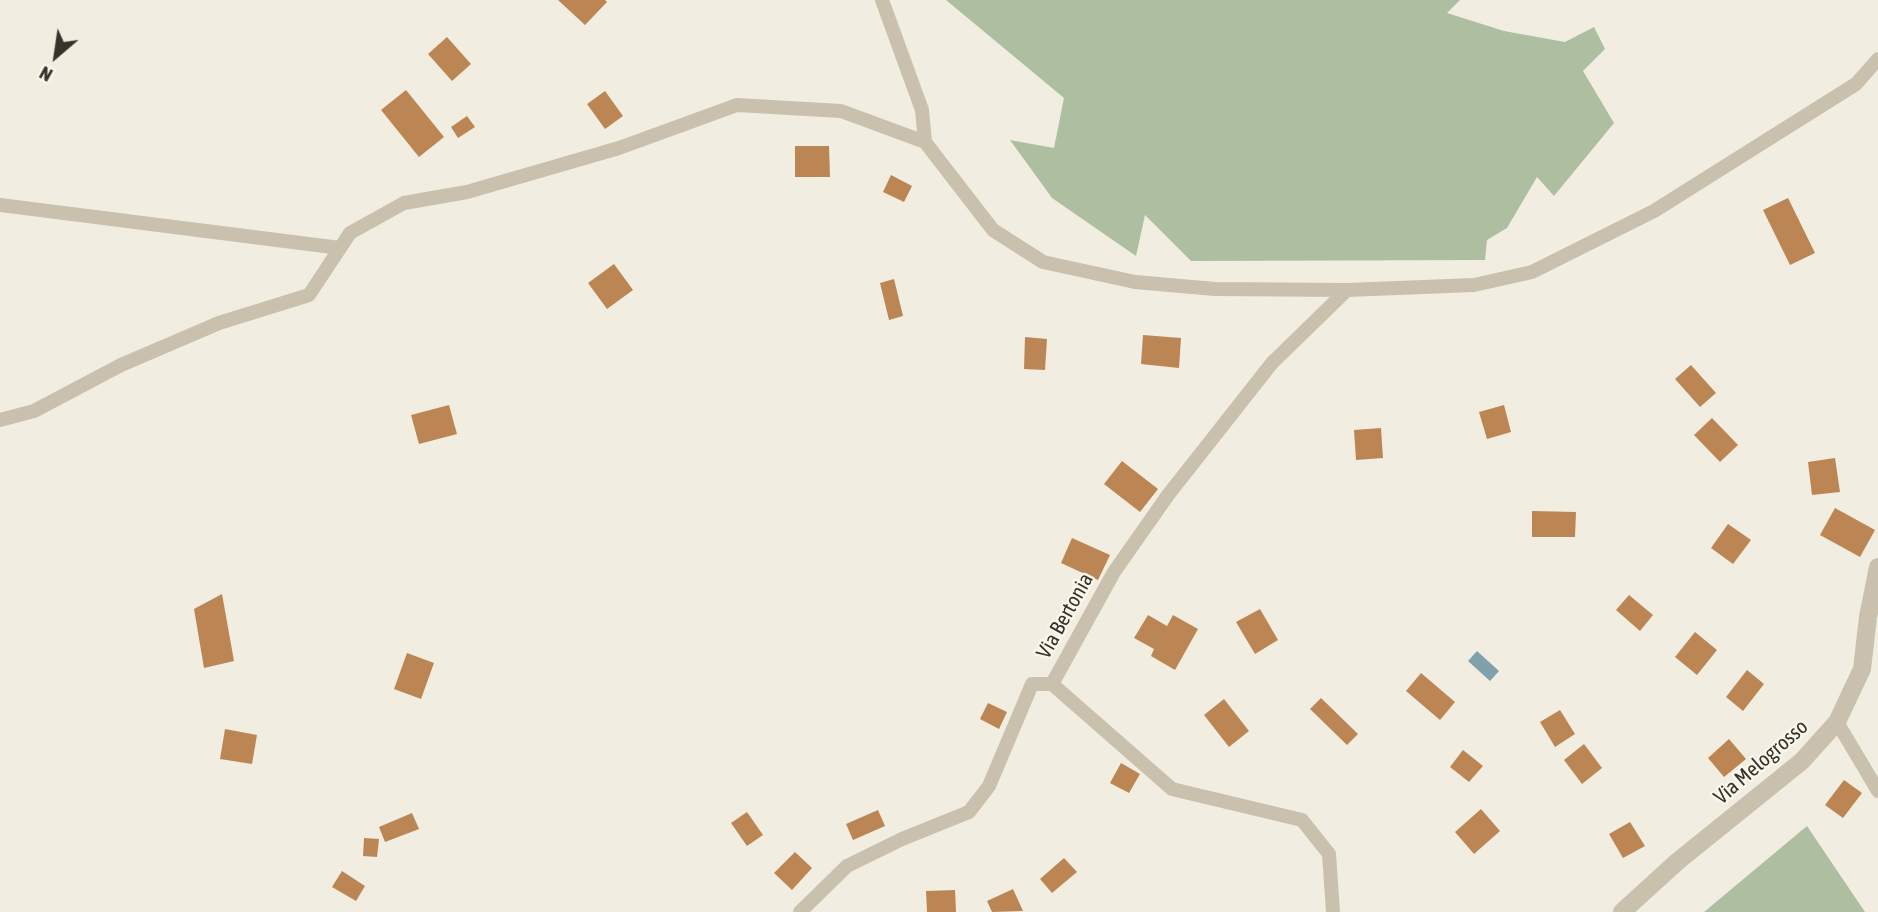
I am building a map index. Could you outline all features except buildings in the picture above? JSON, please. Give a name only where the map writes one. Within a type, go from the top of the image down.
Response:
[{"type":"street","points":[[882,0],[922,110],[925,142]]},
{"type":"street","points":[[0,419],[34,411],[121,365],[219,323],[309,295],[350,233],[404,203],[467,192],[619,148],[737,105],[841,111],[925,142],[993,230],[1043,262],[1148,283],[1215,289],[1347,290],[1474,285],[1532,272],[1654,211],[1856,84],[1878,59]]},
{"type":"street","points":[[0,205],[340,248]]},
{"type":"street","name":"Via Bertonia","points":[[800,912],[846,866],[902,838],[969,812],[989,786],[1032,684],[1052,684],[1114,572],[1168,495],[1272,363],[1347,290]]},
{"type":"street","name":"Via Melogrosso","points":[[1622,912],[1678,861],[1802,761],[1837,722],[1862,669],[1868,617],[1878,567]]},
{"type":"street","points":[[1052,684],[1172,789],[1302,820],[1329,854],[1333,912]]},
{"type":"street","points":[[1837,722],[1878,791]]},
{"type":"green space","points":[[946,0],[1460,0],[1447,13],[1504,31],[1565,42],[1594,27],[1605,49],[1583,71],[1614,123],[1554,196],[1537,177],[1507,228],[1487,240],[1485,260],[1191,261],[1145,215],[1136,256],[1052,198],[1010,140],[1054,148],[1064,98]]},
{"type":"green space","points":[[1807,826],[1865,912],[1704,912]]},
{"type":"water","points":[[1477,651],[1499,671],[1490,681],[1468,661]]}]
